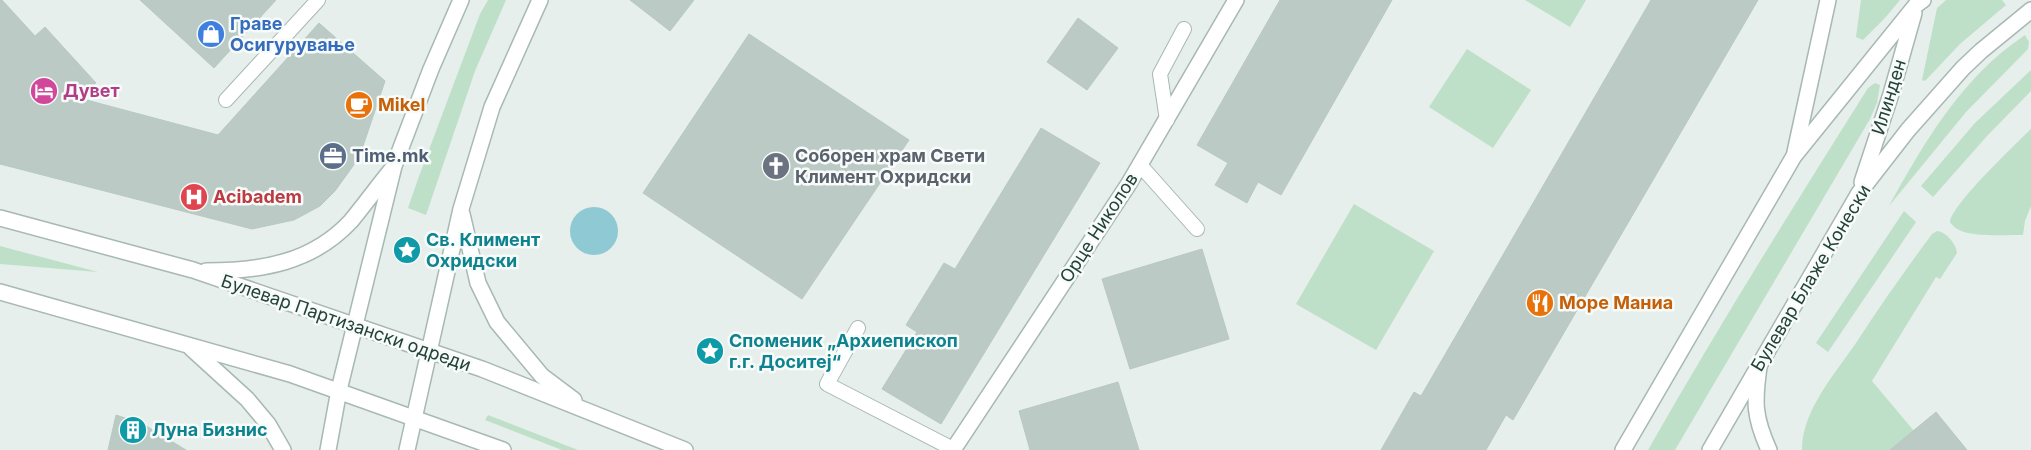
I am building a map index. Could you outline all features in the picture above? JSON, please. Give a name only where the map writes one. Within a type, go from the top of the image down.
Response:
[{"type":"street","points":[[328,450],[339,390],[394,166],[431,69],[461,0]]},
{"type":"street","points":[[407,450],[461,209],[492,106],[540,0]]},
{"type":"street","name":"Орце Николов","points":[[953,450],[1140,165],[1236,0]]},
{"type":"street","points":[[1794,156],[1828,0]]},
{"type":"street","points":[[1623,450],[1794,156],[1919,2]]},
{"type":"street","name":"Илинден","points":[[1859,193],[1919,2]]},
{"type":"street","name":"Булевар Блаже Конески","points":[[1710,450],[1859,193],[1908,130],[1963,68],[2031,10]]},
{"type":"street","points":[[193,270],[232,271],[264,268],[300,257],[324,244],[339,232],[351,220],[394,166]]},
{"type":"street","points":[[461,209],[478,283],[497,322],[542,376],[589,411]]},
{"type":"street","name":"Булевар Партизански одреди","points":[[0,218],[193,270],[482,369],[685,450]]},
{"type":"street","points":[[0,292],[290,374],[504,450]]},
{"type":"street","points":[[188,346],[247,399],[268,424],[283,450]]},
{"type":"street","points":[[1760,362],[1755,396],[1759,428],[1768,450]]},
{"type":"lane","points":[[226,100],[318,0]]},
{"type":"lane","points":[[1167,120],[1160,74],[1184,29]]},
{"type":"lane","points":[[1140,165],[1197,229]]},
{"type":"lane","points":[[858,328],[827,384],[953,450]]},
{"type":"green space","points":[[488,0],[506,0],[475,71],[426,215],[408,208],[480,14]]},
{"type":"green space","points":[[1525,0],[1586,0],[1570,27]]},
{"type":"green space","points":[[1861,0],[1900,0],[1863,40],[1856,37]]},
{"type":"green space","points":[[1946,0],[2002,0],[2006,5],[1960,44],[1925,81],[1922,80],[1937,8]]},
{"type":"green space","points":[[2025,35],[2029,42],[2028,49],[1966,112],[1889,206],[1931,134],[1964,90],[1982,70]]},
{"type":"green space","points":[[1467,49],[1531,90],[1493,148],[1429,107]]},
{"type":"green space","points":[[2031,70],[2031,91],[1987,136],[1933,197],[1921,186],[1975,123]]},
{"type":"green space","points":[[1875,83],[1880,85],[1877,103],[1870,119],[1675,450],[1648,450],[1701,358],[1784,222],[1868,88]]},
{"type":"green space","points":[[2031,129],[2031,206],[2025,221],[2023,235],[1972,234],[1955,228],[1950,222],[1953,213],[1961,202]]},
{"type":"green space","points":[[1354,204],[1434,251],[1376,350],[1296,304]]},
{"type":"green space","points":[[1904,211],[1916,222],[1828,352],[1816,343]]},
{"type":"green space","points":[[1937,231],[1944,233],[1950,239],[1955,245],[1957,253],[1940,279],[1936,277],[1872,381],[1914,431],[1890,450],[1802,450],[1803,435],[1807,421],[1821,393],[1903,274],[1932,234]]},
{"type":"green space","points":[[0,246],[98,272],[0,264]]},
{"type":"green space","points":[[488,415],[578,450],[562,450],[485,420]]},
{"type":"water","points":[[589,207],[599,207],[608,211],[614,217],[618,231],[614,245],[608,251],[599,255],[589,255],[580,251],[574,245],[570,236],[570,226],[574,217],[580,211]]},
{"type":"building","points":[[0,0],[35,36],[45,27],[96,83],[79,98],[218,135],[319,23],[385,81],[361,152],[335,191],[320,206],[294,220],[252,229],[0,164]]},
{"type":"building","name":"Граве Осигурување","points":[[140,0],[276,0],[214,68]]},
{"type":"building","points":[[630,0],[694,0],[670,31]]},
{"type":"building","points":[[1280,0],[1392,0],[1281,195],[1258,182],[1247,203],[1215,185],[1228,163],[1197,145]]},
{"type":"building","points":[[1651,0],[1758,0],[1513,420],[1506,415],[1486,450],[1381,450],[1414,392],[1421,396]]},
{"type":"building","points":[[1078,18],[1118,48],[1087,90],[1047,62]]},
{"type":"building","name":"Соборен храм Свети Климент Охридски","points":[[749,34],[909,140],[802,299],[643,193]]},
{"type":"building","points":[[1041,128],[1100,163],[941,424],[882,389],[917,332],[906,325],[944,263],[955,269]]},
{"type":"building","points":[[1202,249],[1229,339],[1130,369],[1102,279]]},
{"type":"building","points":[[1118,382],[1139,450],[1030,450],[1019,411]]},
{"type":"building","points":[[1936,412],[1967,450],[1890,450]]},
{"type":"building","name":"Луна Бизнис","points":[[116,415],[143,424],[186,450],[108,450]]},
{"type":"place","name":"Граве Осигурување","points":[[211,34]]},
{"type":"place","name":"Дувет","points":[[44,91]]},
{"type":"place","name":"Mikel","points":[[359,105]]},
{"type":"place","name":"Time.mk","points":[[333,156]]},
{"type":"place","name":"Соборен храм Свети Климент Охридски","points":[[776,166]]},
{"type":"place","name":"Acibadem","points":[[194,197]]},
{"type":"place","name":"Св. Климент Охридски","points":[[407,250]]},
{"type":"place","name":"Море Маниа","points":[[1540,303]]},
{"type":"place","name":"Споменик „Архиепископ г.г. Доситеј“","points":[[710,351]]},
{"type":"place","name":"Луна Бизнис","points":[[133,430]]}]
